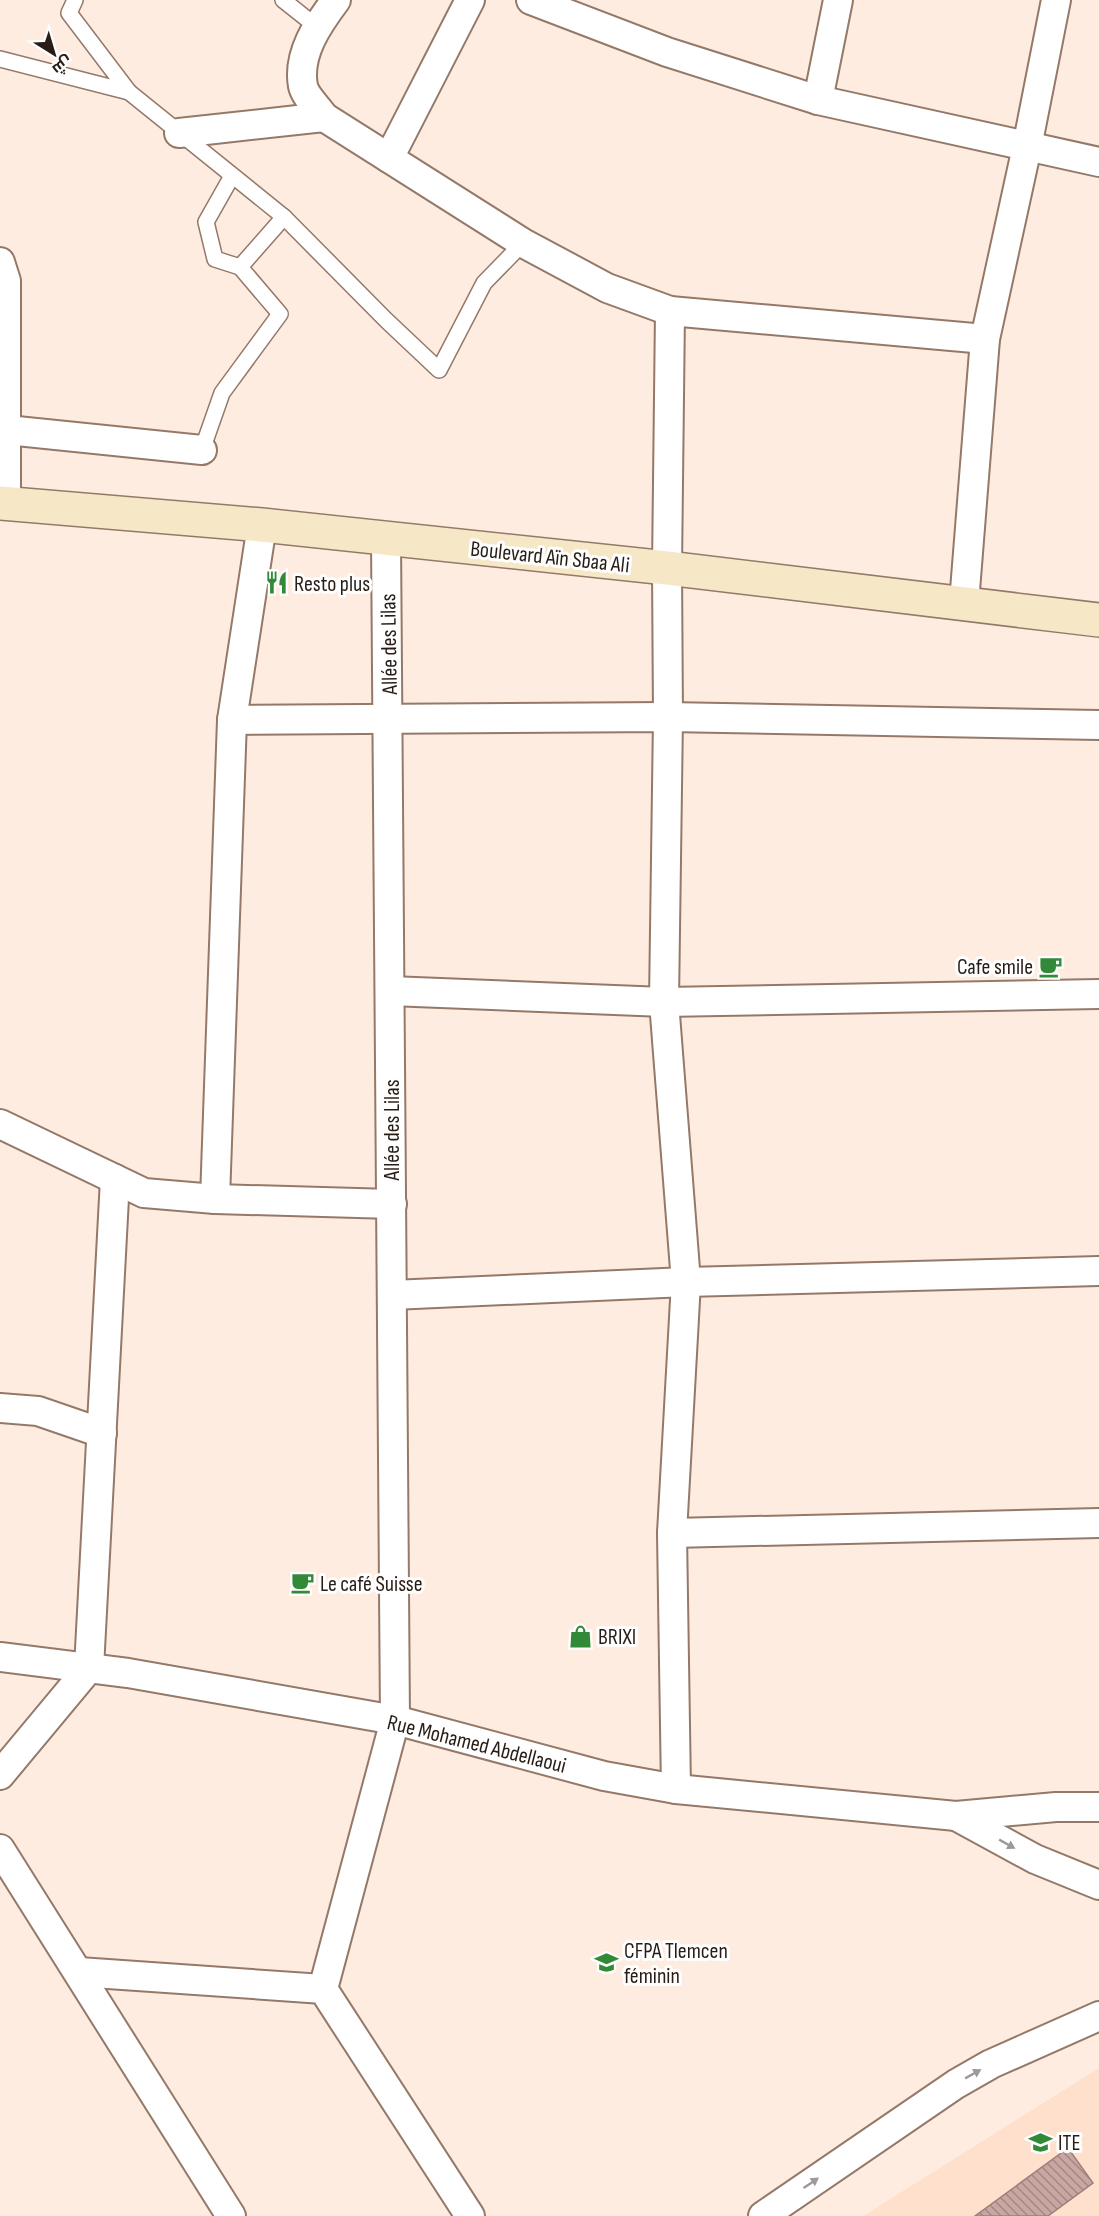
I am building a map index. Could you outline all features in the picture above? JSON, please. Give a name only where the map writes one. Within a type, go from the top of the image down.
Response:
[{"type":"main road","name":"Boulevard Aïn Sbaa Ali","points":[[3,503],[262,525],[667,568],[1099,620]]},
{"type":"street","points":[[336,0],[317,27],[303,61],[303,87],[324,117],[523,243],[607,288],[670,311],[985,339]]},
{"type":"street","points":[[389,158],[470,0]]},
{"type":"street","points":[[531,0],[667,52],[818,100],[1099,162]]},
{"type":"street","points":[[818,100],[838,0]]},
{"type":"street","points":[[964,603],[985,339],[1056,0]]},
{"type":"street","points":[[179,133],[324,117]]},
{"type":"street","points":[[0,262],[6,281],[3,353],[7,430],[3,503]]},
{"type":"street","points":[[670,311],[664,1002],[686,1282],[672,1533],[676,1790]]},
{"type":"street","points":[[7,430],[202,450]]},
{"type":"street","points":[[215,1199],[232,720],[262,525]]},
{"type":"street","name":"Allée des Lilas","points":[[323,1989],[395,1720],[386,539]]},
{"type":"street","points":[[232,720],[668,717],[1099,725]]},
{"type":"street","points":[[390,991],[664,1002],[1099,994]]},
{"type":"street","points":[[0,1124],[144,1193],[215,1199],[392,1204]]},
{"type":"street","points":[[0,1775],[89,1668],[115,1179]]},
{"type":"street","points":[[392,1295],[686,1282],[1099,1271]]},
{"type":"street","points":[[0,1392],[38,1411],[102,1433]]},
{"type":"street","points":[[0,1408],[38,1411]]},
{"type":"street","points":[[672,1533],[1099,1523]]},
{"type":"street","name":"Rue Mohamed Abdellaoui","points":[[0,1657],[139,1675],[395,1720],[604,1776],[676,1790],[956,1816]]},
{"type":"street","points":[[956,1816],[1056,1807],[1099,1807]]},
{"type":"street","points":[[956,1816],[1035,1859],[1099,1885]]},
{"type":"street","points":[[0,1849],[231,2216]]},
{"type":"street","points":[[79,1972],[323,1989],[470,2216]]},
{"type":"street","points":[[763,2216],[956,2084],[991,2064],[1099,2016]]},
{"type":"lane","points":[[75,0],[69,13],[129,92],[284,217],[439,370],[484,283],[523,243]]},
{"type":"lane","points":[[283,0],[317,27]]},
{"type":"lane","points":[[0,59],[129,92]]},
{"type":"lane","points":[[202,450],[222,393],[280,314],[240,267],[214,259],[206,222],[232,176]]},
{"type":"lane","points":[[240,267],[284,217]]},
{"type":"shaded area","name":"ITE","points":[[1099,2068],[1099,2216],[863,2216]]},
{"type":"building","points":[[1068,2148],[1093,2183],[1048,2216],[975,2216]]},
{"type":"place","name":"Resto plus","points":[[276,583]]},
{"type":"place","name":"Cafe smile","points":[[1051,966]]},
{"type":"place","name":"Le café Suisse","points":[[302,1583]]},
{"type":"place","name":"BRIXI","points":[[580,1636]]},
{"type":"place","name":"CFPA Tlemcen féminin","points":[[606,1963]]},
{"type":"place","name":"ITE","points":[[1040,2142]]}]
